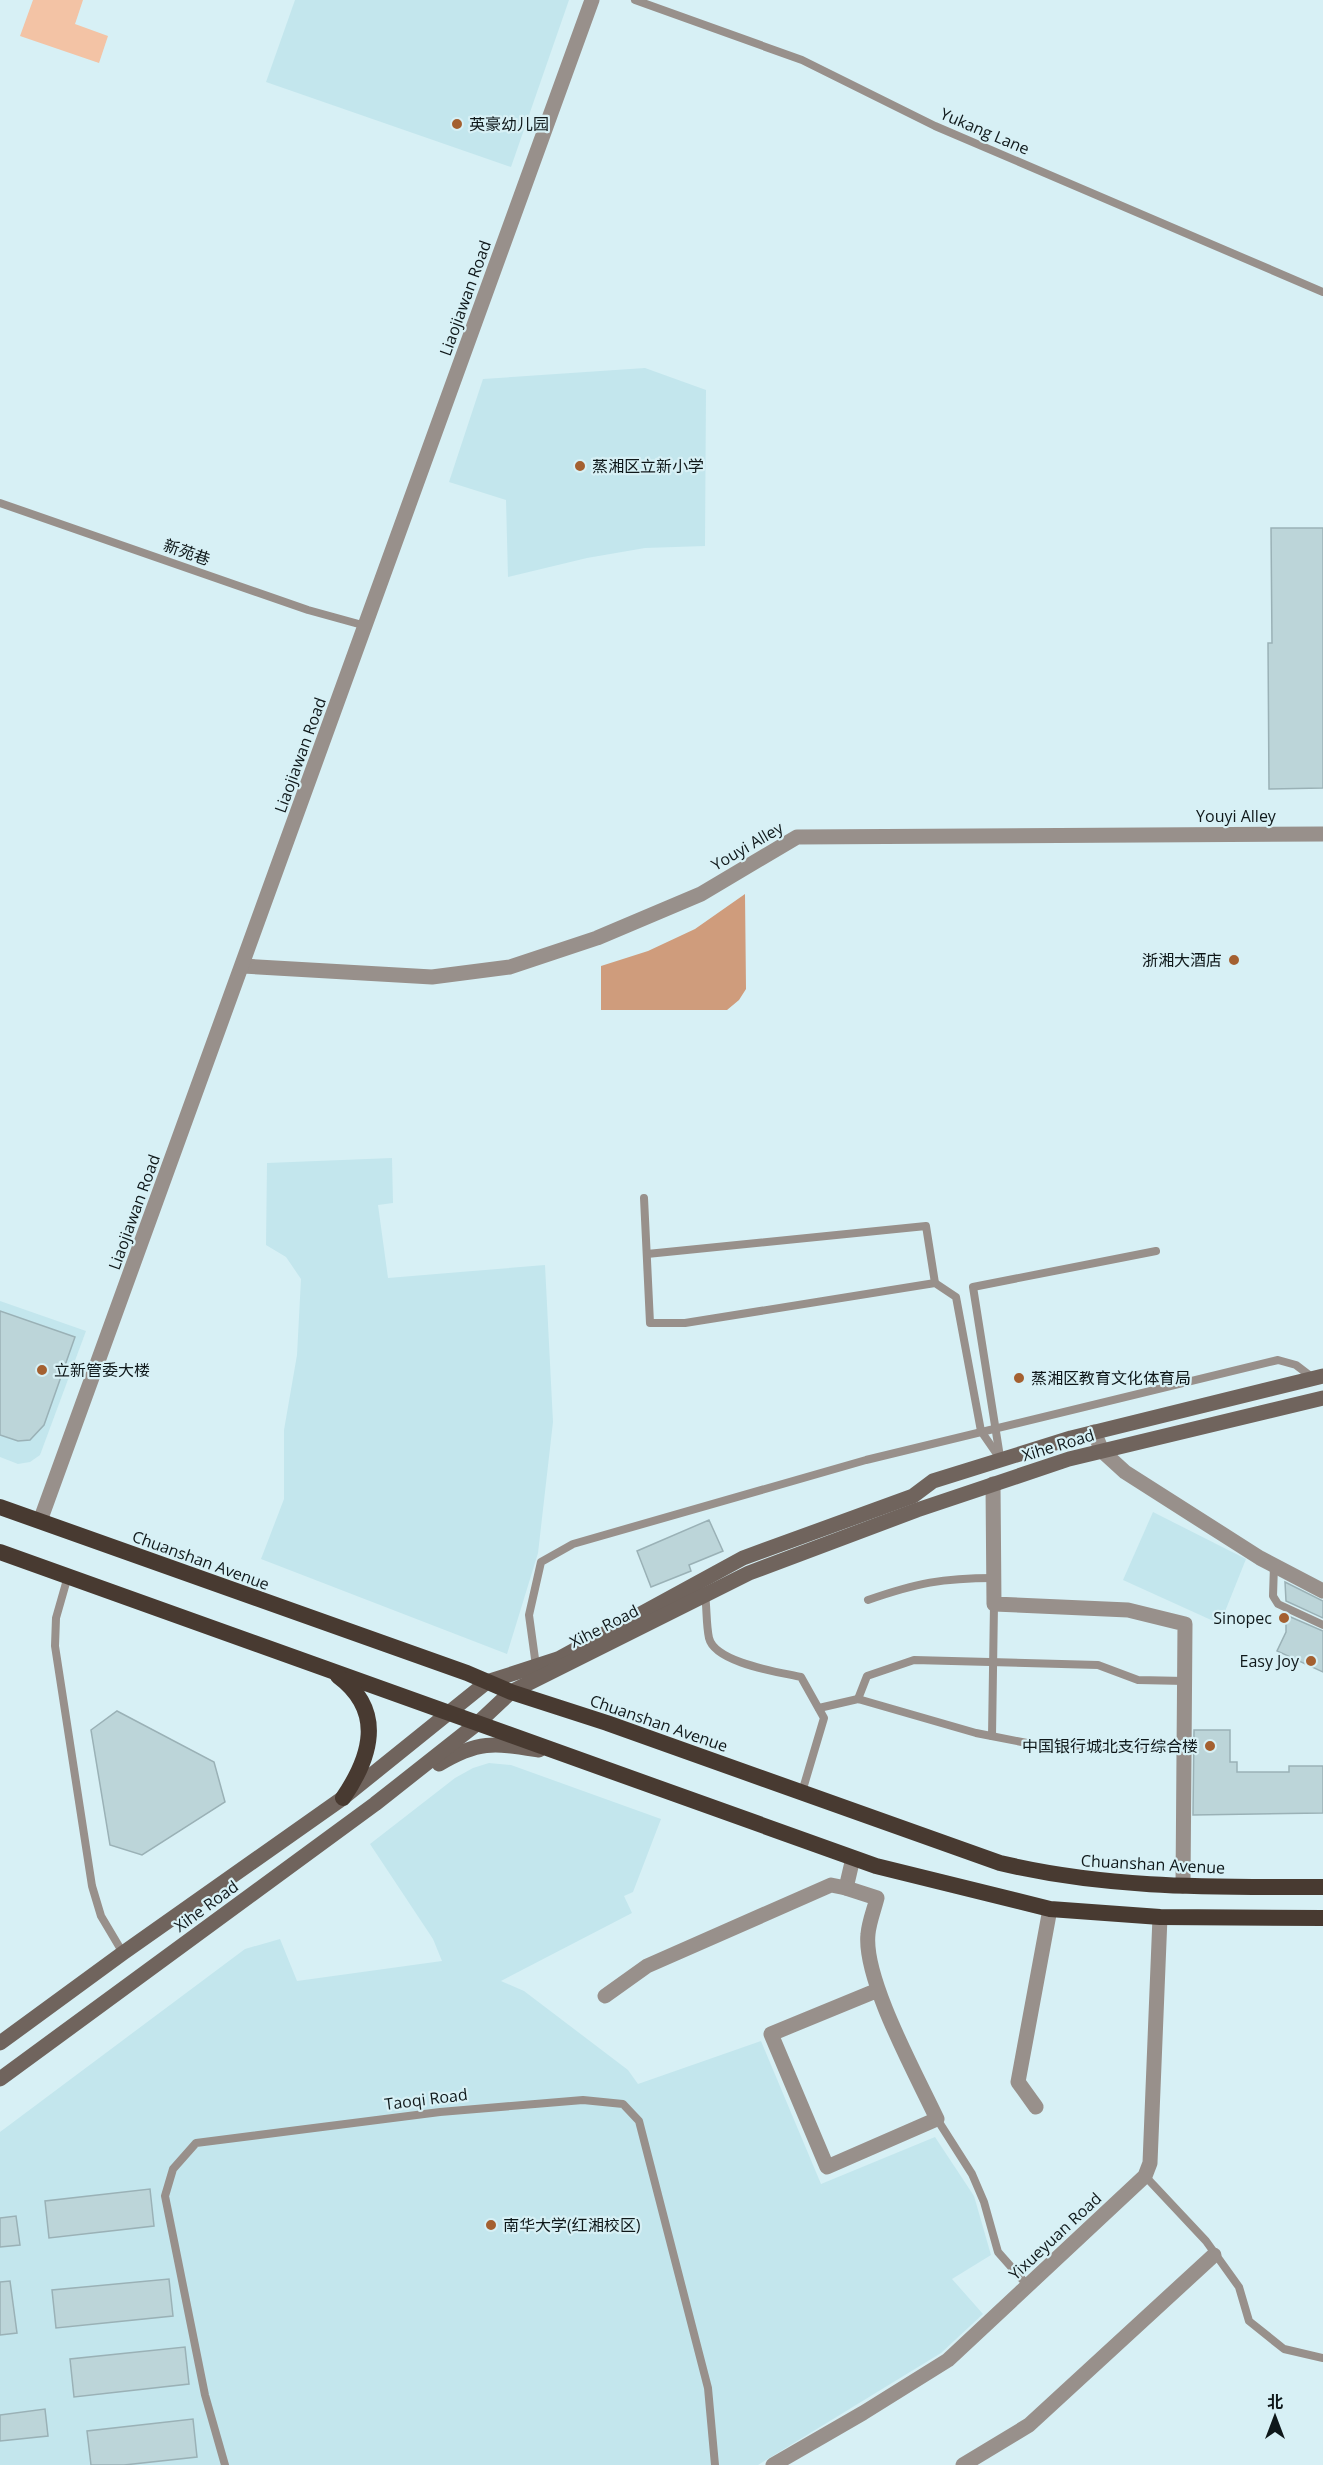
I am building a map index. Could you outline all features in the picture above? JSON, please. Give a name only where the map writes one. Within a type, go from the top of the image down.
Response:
[{"type":"highway","name":"Chuanshan Avenue","points":[[0,1507],[511,1692],[1011,1866],[1055,1876],[1108,1883],[1323,1887]]},
{"type":"highway","points":[[0,1552],[853,1858],[971,1891],[1050,1908],[1160,1917],[1323,1918]]},
{"type":"highway","points":[[328,1669],[348,1683],[359,1698],[367,1715],[369,1732],[368,1749],[361,1772],[343,1798]]},
{"type":"main road","name":"Xihe Road","points":[[0,2043],[343,1798],[487,1682],[558,1659],[743,1558],[914,1496],[933,1481],[1094,1432],[1318,1377]]},
{"type":"main road","name":"Xihe Road","points":[[0,2079],[375,1804],[479,1722],[511,1692],[749,1572],[1000,1482],[1102,1451],[1323,1398]]},
{"type":"main road","points":[[1000,1460],[1000,1482]]},
{"type":"main road","points":[[375,1804],[471,1746],[504,1744],[575,1757]]},
{"type":"street","name":"Liaojiawan Road","points":[[40,1521],[592,0]]},
{"type":"street","name":"Youyi Alley","points":[[243,966],[432,977],[510,966],[597,938],[701,894],[797,837],[1323,834]]},
{"type":"street","points":[[1094,1432],[1102,1451],[1125,1472],[1274,1565],[1323,1591]]},
{"type":"street","points":[[1000,1482],[994,1604],[1128,1610],[1185,1624],[1184,1886]]},
{"type":"street","points":[[846,1888],[853,1858]]},
{"type":"street","points":[[605,1996],[647,1966],[831,1885],[877,1898],[868,1934],[868,1950],[878,1990],[937,2120],[827,2167],[771,2034],[878,1990]]},
{"type":"street","points":[[1036,2107],[1018,2082],[1050,1908]]},
{"type":"street","points":[[1145,2176],[1150,2163],[1160,1917]]},
{"type":"street","name":"Yixueyuan Road","points":[[773,2465],[863,2414],[948,2360],[1145,2176]]},
{"type":"street","points":[[963,2465],[1029,2425],[1214,2255]]},
{"type":"lane","name":"Yukang Lane","points":[[635,0],[802,60],[935,126],[1323,292]]},
{"type":"lane","name":"新苑巷","points":[[0,503],[308,610],[366,626]]},
{"type":"lane","points":[[644,1198],[651,1323],[686,1323],[935,1283],[956,1297],[981,1431],[1000,1460]]},
{"type":"lane","points":[[647,1254],[926,1226],[935,1283]]},
{"type":"lane","points":[[1000,1460],[997,1427],[974,1287],[1156,1251]]},
{"type":"lane","points":[[536,1666],[529,1615],[541,1562],[573,1544],[866,1460],[1278,1360],[1296,1365],[1318,1377]]},
{"type":"lane","points":[[1274,1565],[1273,1596],[1278,1604],[1323,1624]]},
{"type":"lane","points":[[68,1576],[56,1618],[57,1658],[92,1886],[101,1916],[123,1953]]},
{"type":"lane","points":[[868,1600],[913,1584],[952,1578],[994,1578]]},
{"type":"lane","points":[[705,1595],[709,1638],[713,1647],[740,1663],[801,1677],[824,1718],[802,1792]]},
{"type":"lane","points":[[992,1736],[994,1604]]},
{"type":"lane","points":[[858,1700],[867,1676],[914,1660],[1098,1665],[1138,1680],[1185,1682]]},
{"type":"lane","points":[[819,1708],[858,1700],[992,1736],[1032,1744],[1184,1749]]},
{"type":"lane","name":"Taoqi Road","points":[[225,2465],[205,2395],[165,2196],[172,2169],[196,2143],[440,2112],[583,2100],[622,2104],[639,2121],[708,2388],[715,2465]]},
{"type":"lane","points":[[937,2120],[972,2174],[984,2202],[998,2252],[1028,2286]]},
{"type":"lane","points":[[1145,2176],[1206,2241],[1239,2288],[1249,2321],[1284,2349],[1323,2358]]},
{"type":"shaded area","points":[[33,0],[83,0],[75,24],[108,36],[99,63],[20,36]]},
{"type":"shaded area","name":"英豪幼儿园","points":[[295,0],[569,0],[511,167],[266,82]]},
{"type":"shaded area","name":"蒸湘区立新小学","points":[[645,368],[706,390],[705,546],[645,548],[587,558],[508,577],[506,500],[449,482],[483,379]]},
{"type":"shaded area","points":[[745,894],[746,989],[739,1000],[727,1010],[601,1010],[601,966],[648,951],[695,929]]},
{"type":"shaded area","points":[[392,1158],[393,1203],[378,1205],[388,1278],[545,1265],[553,1422],[538,1553],[507,1654],[261,1559],[284,1499],[284,1430],[297,1355],[301,1279],[286,1257],[266,1245],[267,1163]]},
{"type":"shaded area","name":"立新管委大楼","points":[[0,1301],[86,1331],[40,1455],[30,1462],[18,1464],[0,1457]]},
{"type":"shaded area","points":[[1153,1512],[1246,1559],[1220,1624],[1123,1580]]},
{"type":"shaded area","name":"南华大学(红湘校区)","points":[[489,1763],[511,1765],[661,1819],[633,1892],[624,1896],[632,1913],[501,1981],[524,1991],[628,2070],[638,2084],[761,2041],[821,2184],[935,2137],[974,2196],[991,2255],[952,2279],[983,2314],[941,2353],[758,2465],[0,2465],[0,2132],[245,1949],[280,1939],[297,1981],[442,1961],[433,1939],[370,1844],[455,1778],[473,1768]]},
{"type":"building","points":[[1271,528],[1323,528],[1323,788],[1269,789],[1268,643],[1272,643]]},
{"type":"building","name":"立新管委大楼","points":[[0,1311],[75,1337],[44,1425],[30,1440],[18,1441],[0,1435]]},
{"type":"building","points":[[709,1520],[723,1551],[689,1565],[691,1571],[651,1587],[637,1551]]},
{"type":"building","points":[[1285,1582],[1323,1601],[1323,1618],[1286,1601]]},
{"type":"building","points":[[1286,1615],[1323,1631],[1323,1672],[1277,1651],[1286,1632]]},
{"type":"building","points":[[117,1711],[214,1762],[225,1802],[142,1855],[110,1845],[91,1730]]},
{"type":"building","name":"中国银行城北支行综合楼","points":[[1194,1730],[1230,1730],[1230,1762],[1237,1762],[1237,1772],[1289,1772],[1289,1766],[1323,1766],[1323,1813],[1193,1815]]},
{"type":"building","points":[[150,2189],[154,2226],[49,2238],[45,2201]]},
{"type":"building","points":[[16,2216],[20,2245],[0,2247],[0,2218]]},
{"type":"building","points":[[169,2279],[173,2316],[56,2328],[52,2290]]},
{"type":"building","points":[[10,2281],[17,2333],[0,2335],[0,2282]]},
{"type":"building","points":[[185,2347],[189,2384],[74,2397],[70,2359]]},
{"type":"building","points":[[45,2409],[48,2436],[0,2441],[0,2415]]},
{"type":"building","points":[[193,2419],[197,2457],[124,2465],[91,2465],[87,2431]]},
{"type":"place","name":"英豪幼儿园","points":[[457,124]]},
{"type":"place","name":"蒸湘区立新小学","points":[[580,466]]},
{"type":"place","name":"浙湘大酒店","points":[[1234,960]]},
{"type":"place","name":"立新管委大楼","points":[[42,1370]]},
{"type":"place","name":"蒸湘区教育文化体育局","points":[[1019,1378]]},
{"type":"place","name":"Sinopec","points":[[1284,1618]]},
{"type":"place","name":"Easy Joy","points":[[1311,1661]]},
{"type":"place","name":"中国银行城北支行综合楼","points":[[1210,1746]]},
{"type":"place","name":"南华大学(红湘校区)","points":[[491,2225]]}]
